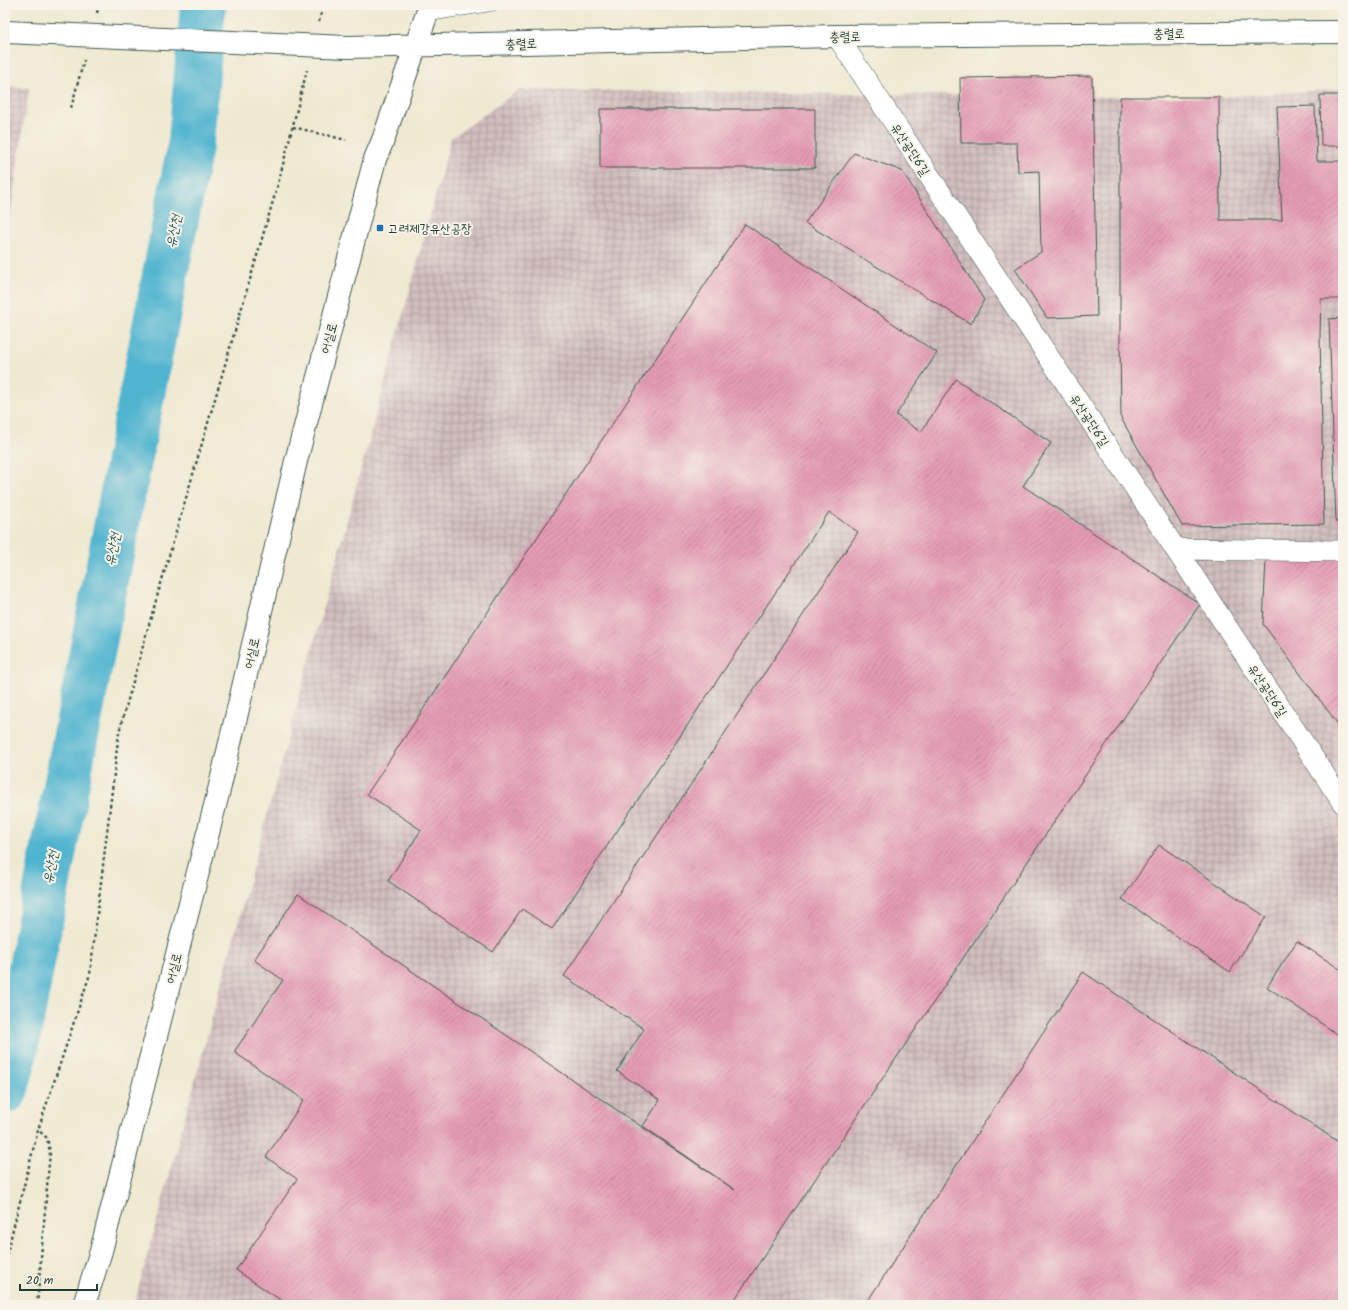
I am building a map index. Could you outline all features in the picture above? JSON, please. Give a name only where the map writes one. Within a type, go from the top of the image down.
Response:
[{"type":"main road","name":"어실로","points":[[84,1305],[101,1251],[217,797],[296,461],[375,159],[428,10]]},
{"type":"main road","name":"충렬로","points":[[6,32],[347,47],[837,36],[1343,32]]},
{"type":"street","name":"유산공단6길","points":[[837,36],[1343,803]]},
{"type":"street","points":[[1175,549],[1343,551]]},
{"type":"lane","points":[[428,10],[493,5]]},
{"type":"path","points":[[317,28],[323,5]]},
{"type":"path","points":[[5,1261],[38,1130],[90,974],[119,732],[278,184],[308,66]]},
{"type":"path","points":[[293,126],[346,140]]},
{"type":"path","points":[[37,1305],[50,1152],[47,1138],[38,1130]]},
{"type":"shaded area","points":[[5,86],[29,88],[5,251]]},
{"type":"shaded area","points":[[1343,89],[1343,1305],[134,1305],[451,138],[519,90],[1219,97]]},
{"type":"building","points":[[1092,76],[1097,316],[1047,318],[1015,269],[1041,252],[1039,171],[1018,172],[1017,143],[961,143],[960,78]]},
{"type":"building","points":[[1320,95],[1343,95],[1343,146],[1321,146]]},
{"type":"building","points":[[1120,97],[1219,97],[1220,220],[1282,220],[1277,107],[1315,106],[1317,161],[1343,161],[1343,299],[1321,299],[1320,335],[1324,524],[1182,526],[1121,418]]},
{"type":"building","points":[[600,109],[815,109],[815,168],[600,168]]},
{"type":"building","points":[[854,153],[902,171],[984,300],[971,324],[805,223]]},
{"type":"building","points":[[745,224],[937,353],[896,415],[921,432],[956,379],[1051,443],[1023,486],[1200,604],[731,1305],[288,1305],[236,1270],[297,1179],[266,1157],[304,1100],[234,1052],[283,980],[254,960],[298,894],[735,1190],[643,1126],[660,1100],[617,1071],[644,1029],[564,976],[858,532],[829,512],[552,929],[522,909],[493,952],[388,881],[421,830],[367,794]]},
{"type":"building","points":[[1343,318],[1343,522],[1336,522],[1329,319]]},
{"type":"building","points":[[1343,556],[1343,731],[1263,624],[1266,558]]},
{"type":"building","points":[[1159,845],[1266,917],[1230,972],[1122,899]]},
{"type":"building","points":[[1297,941],[1343,971],[1343,1038],[1267,987]]},
{"type":"building","points":[[1083,972],[1343,1145],[1343,1305],[865,1305]]},
{"type":"waterway","name":"유산천","points":[[5,1091],[13,1061],[191,141],[203,5]]},
{"type":"place","name":"고려제강유산공장","points":[[380,228]]}]
